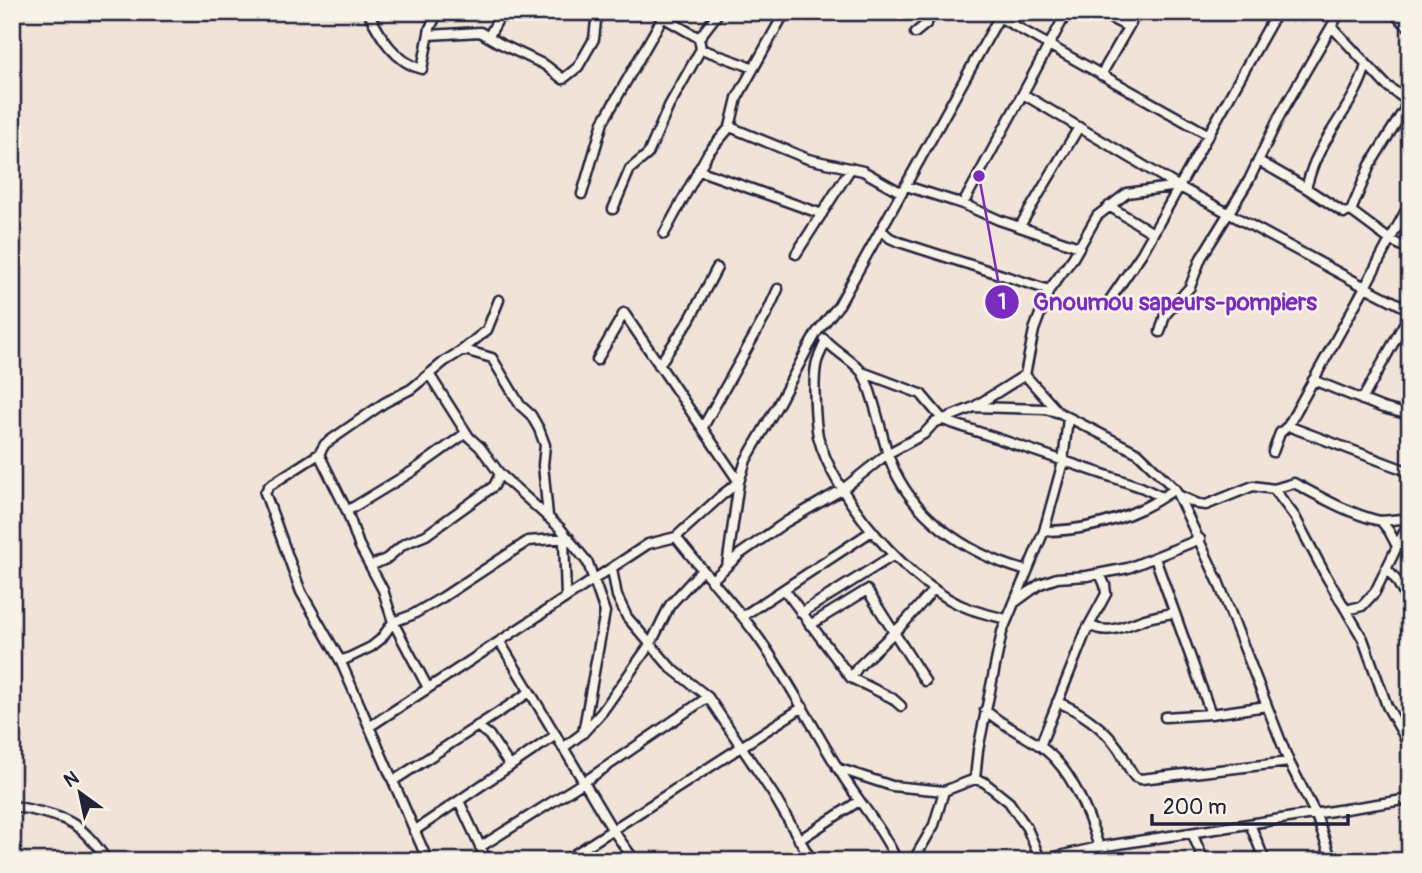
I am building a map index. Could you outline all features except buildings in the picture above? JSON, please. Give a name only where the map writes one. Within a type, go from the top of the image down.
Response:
[{"type":"street","points":[[368,12],[385,42],[408,66],[422,69],[433,14]]},
{"type":"street","points":[[489,36],[502,12]]},
{"type":"street","points":[[429,34],[480,32],[545,65],[563,79],[578,67],[594,39],[597,12]]},
{"type":"street","points":[[613,209],[630,169],[648,154],[653,145],[669,106],[701,49],[699,38],[719,12]]},
{"type":"street","points":[[664,234],[708,153],[730,127],[737,98],[785,12]]},
{"type":"street","points":[[915,33],[926,24],[934,12]]},
{"type":"street","points":[[990,12],[1001,15],[1209,135]]},
{"type":"street","points":[[962,204],[1067,12]]},
{"type":"street","points":[[1098,12],[1128,27]]},
{"type":"street","points":[[1101,75],[1136,12]]},
{"type":"street","points":[[1107,304],[1153,233],[1278,12]]},
{"type":"street","points":[[1160,332],[1165,315],[1190,287],[1201,258],[1238,200],[1280,115],[1340,12]]},
{"type":"street","points":[[1392,12],[1410,28]]},
{"type":"street","points":[[582,194],[603,122],[658,15],[699,38]]},
{"type":"street","points":[[727,566],[739,482],[746,460],[817,331],[839,305],[1001,15]]},
{"type":"street","points":[[1332,27],[1386,85],[1406,100]]},
{"type":"street","points":[[701,49],[754,68]]},
{"type":"street","points":[[1306,188],[1315,159],[1339,123],[1366,65]]},
{"type":"street","points":[[1351,211],[1370,166],[1398,121],[1410,89]]},
{"type":"street","points":[[1023,94],[1178,186],[1410,311],[1362,400]]},
{"type":"street","points":[[730,127],[808,159],[851,168],[904,190],[962,204],[1079,247]]},
{"type":"street","points":[[1020,226],[1079,127]]},
{"type":"street","points":[[1259,161],[1344,213],[1351,211]]},
{"type":"street","points":[[796,254],[851,168]]},
{"type":"street","points":[[698,170],[822,214]]},
{"type":"street","points":[[711,581],[771,532],[843,489],[887,454],[924,434],[934,424],[974,407],[1025,374],[1034,330],[1049,290],[1097,216],[1126,192],[1178,186]]},
{"type":"street","points":[[1273,452],[1280,433],[1288,426],[1410,203]]},
{"type":"street","points":[[1109,206],[1153,233]]},
{"type":"street","points":[[1351,211],[1390,240],[1410,250]]},
{"type":"street","points":[[881,230],[899,242],[1049,290]]},
{"type":"street","points":[[659,365],[690,319],[717,268]]},
{"type":"street","points":[[703,427],[778,289]]},
{"type":"street","points":[[428,861],[340,660],[301,593],[265,493],[269,486],[319,454],[325,444],[384,403],[411,389],[487,330],[499,300]]},
{"type":"street","points":[[597,360],[624,313],[739,482]]},
{"type":"street","points":[[817,331],[862,372],[921,394],[943,420],[1141,487],[1162,497]]},
{"type":"street","points":[[825,341],[816,363],[816,419],[819,438],[829,466],[843,489],[872,531],[894,555],[933,589],[968,609],[1006,619]]},
{"type":"street","points":[[461,351],[492,358],[520,405],[531,415],[539,429],[545,445],[543,465],[548,516]]},
{"type":"street","points":[[862,372],[887,454],[900,483],[910,497],[940,527],[975,551],[1027,571]]},
{"type":"street","points":[[429,374],[466,433],[485,452],[500,474],[548,516],[587,563],[594,578],[605,612],[583,733]]},
{"type":"street","points":[[1025,374],[1060,413],[1138,453],[1177,492],[1198,505],[1206,505],[1253,486],[1274,489],[1294,483],[1344,510],[1381,521],[1410,521],[1376,592],[1368,602],[1346,610]]},
{"type":"street","points":[[1313,380],[1362,400],[1410,415]]},
{"type":"street","points":[[974,407],[1045,409],[1060,413]]},
{"type":"street","points":[[975,779],[985,710],[1006,619],[1044,531],[1063,462],[1068,418]]},
{"type":"street","points":[[1288,426],[1410,472]]},
{"type":"street","points":[[347,511],[413,471],[466,433]]},
{"type":"street","points":[[319,454],[347,511],[359,545],[386,597],[393,622],[428,688]]},
{"type":"street","points":[[370,566],[386,559],[404,544],[426,535],[494,486],[500,474]]},
{"type":"street","points":[[369,727],[648,544],[676,537],[739,482]]},
{"type":"street","points":[[1274,489],[1295,517],[1363,639],[1380,680],[1387,706],[1404,734],[1410,751]]},
{"type":"street","points":[[1044,531],[1068,531],[1116,519],[1177,492]]},
{"type":"street","points":[[1177,492],[1200,539],[1289,762],[1316,815],[1332,861]]},
{"type":"street","points":[[1381,521],[1397,546]]},
{"type":"street","points":[[743,616],[872,531]]},
{"type":"street","points":[[676,537],[701,571],[743,616],[803,708],[837,768],[886,838],[897,861]]},
{"type":"street","points":[[566,539],[566,597]]},
{"type":"street","points":[[340,660],[371,646],[381,639],[393,622],[412,615],[443,597],[527,541],[566,539]]},
{"type":"street","points":[[1013,604],[1040,584],[1057,578],[1128,568],[1200,539]]},
{"type":"street","points":[[802,612],[894,555]]},
{"type":"street","points":[[1155,558],[1211,714]]},
{"type":"street","points":[[1387,568],[1410,606]]},
{"type":"street","points":[[612,569],[617,596],[627,617],[671,668],[708,697],[773,794],[812,861]]},
{"type":"street","points":[[564,748],[583,733],[602,712],[651,643],[670,605],[701,571]]},
{"type":"street","points":[[1040,746],[1089,625],[1106,594],[1100,574]]},
{"type":"street","points":[[784,589],[851,678],[892,698],[901,706]]},
{"type":"street","points":[[851,678],[858,667],[933,589]]},
{"type":"street","points":[[810,625],[867,590],[925,681]]},
{"type":"street","points":[[1089,625],[1100,630],[1119,629],[1145,619],[1174,613]]},
{"type":"street","points":[[500,642],[612,829],[635,861]]},
{"type":"street","points":[[393,781],[530,692]]},
{"type":"street","points":[[480,847],[584,782],[708,697]]},
{"type":"street","points":[[1057,702],[1078,711],[1093,722],[1118,748],[1135,777],[1141,779],[1289,762]]},
{"type":"street","points":[[1165,717],[1267,706]]},
{"type":"street","points":[[564,861],[803,708]]},
{"type":"street","points":[[985,710],[998,722],[1040,746],[1067,775],[1077,791],[1100,847]]},
{"type":"street","points":[[477,726],[489,735],[510,766]]},
{"type":"street","points":[[414,831],[556,735]]},
{"type":"street","points":[[837,768],[892,786],[944,791],[975,779],[984,782],[1009,802],[1027,828],[1041,861],[1100,847],[1410,799]]},
{"type":"street","points":[[913,861],[934,825],[944,791]]},
{"type":"street","points":[[459,801],[486,861]]},
{"type":"street","points":[[799,840],[859,801]]},
{"type":"street","points":[[14,806],[52,814],[81,827],[107,861]]},
{"type":"street","points":[[1251,824],[1265,861]]},
{"type":"street","points":[[1192,833],[1204,861]]},
{"type":"place","name":"Gnoumou sapeurs-pompiers","points":[[979,176]]}]
